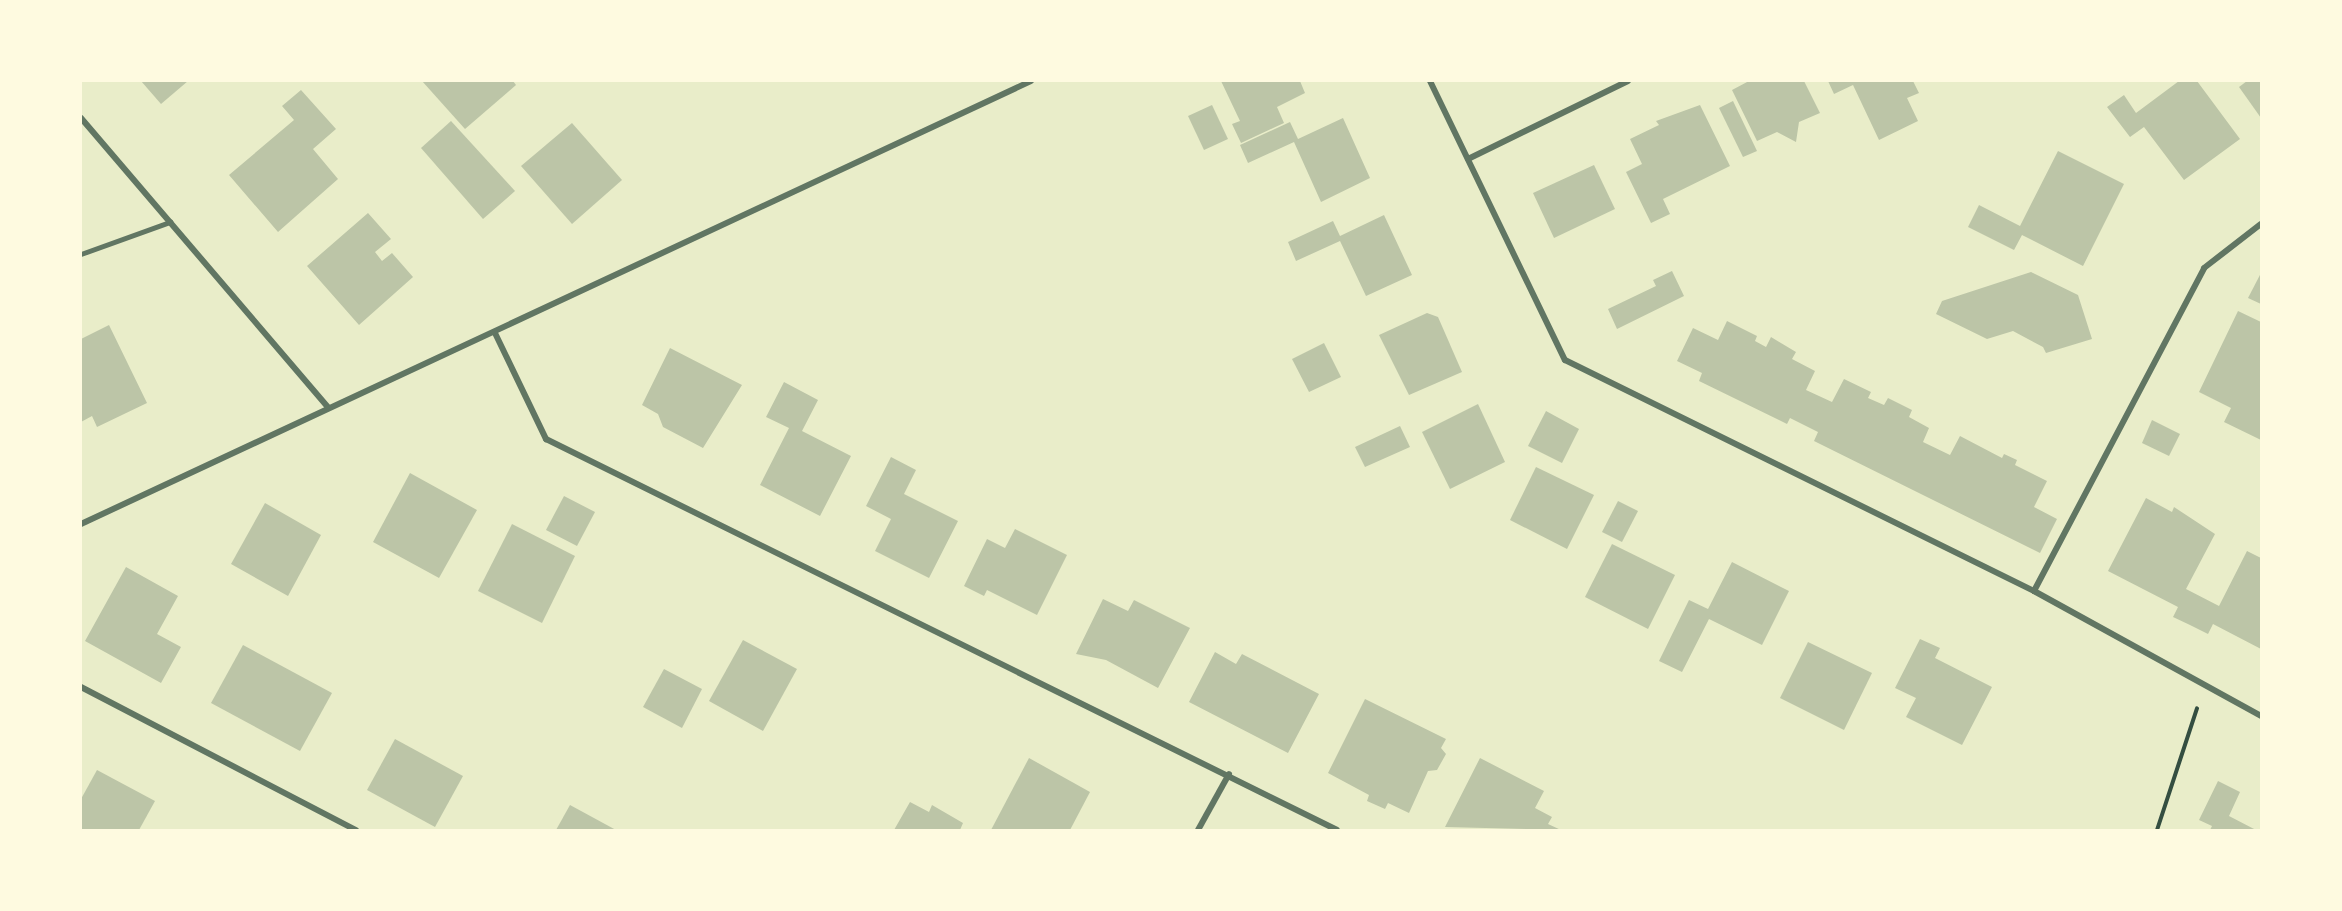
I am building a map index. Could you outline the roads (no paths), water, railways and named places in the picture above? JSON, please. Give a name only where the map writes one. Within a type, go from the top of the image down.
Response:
[{"type":"street","points":[[81,524],[328,407],[495,333],[1031,81]]},
{"type":"street","points":[[1430,81],[1565,360],[2034,591],[2261,716]]},
{"type":"street","points":[[1468,159],[1628,81]]},
{"type":"street","points":[[81,118],[328,407]]},
{"type":"street","points":[[2034,591],[2204,268],[2261,224]]},
{"type":"street","points":[[495,333],[546,440],[1229,774],[1337,830]]},
{"type":"street","points":[[81,687],[356,830]]},
{"type":"street","points":[[1198,830],[1229,774]]},
{"type":"lane","points":[[81,254],[170,222]]}]
